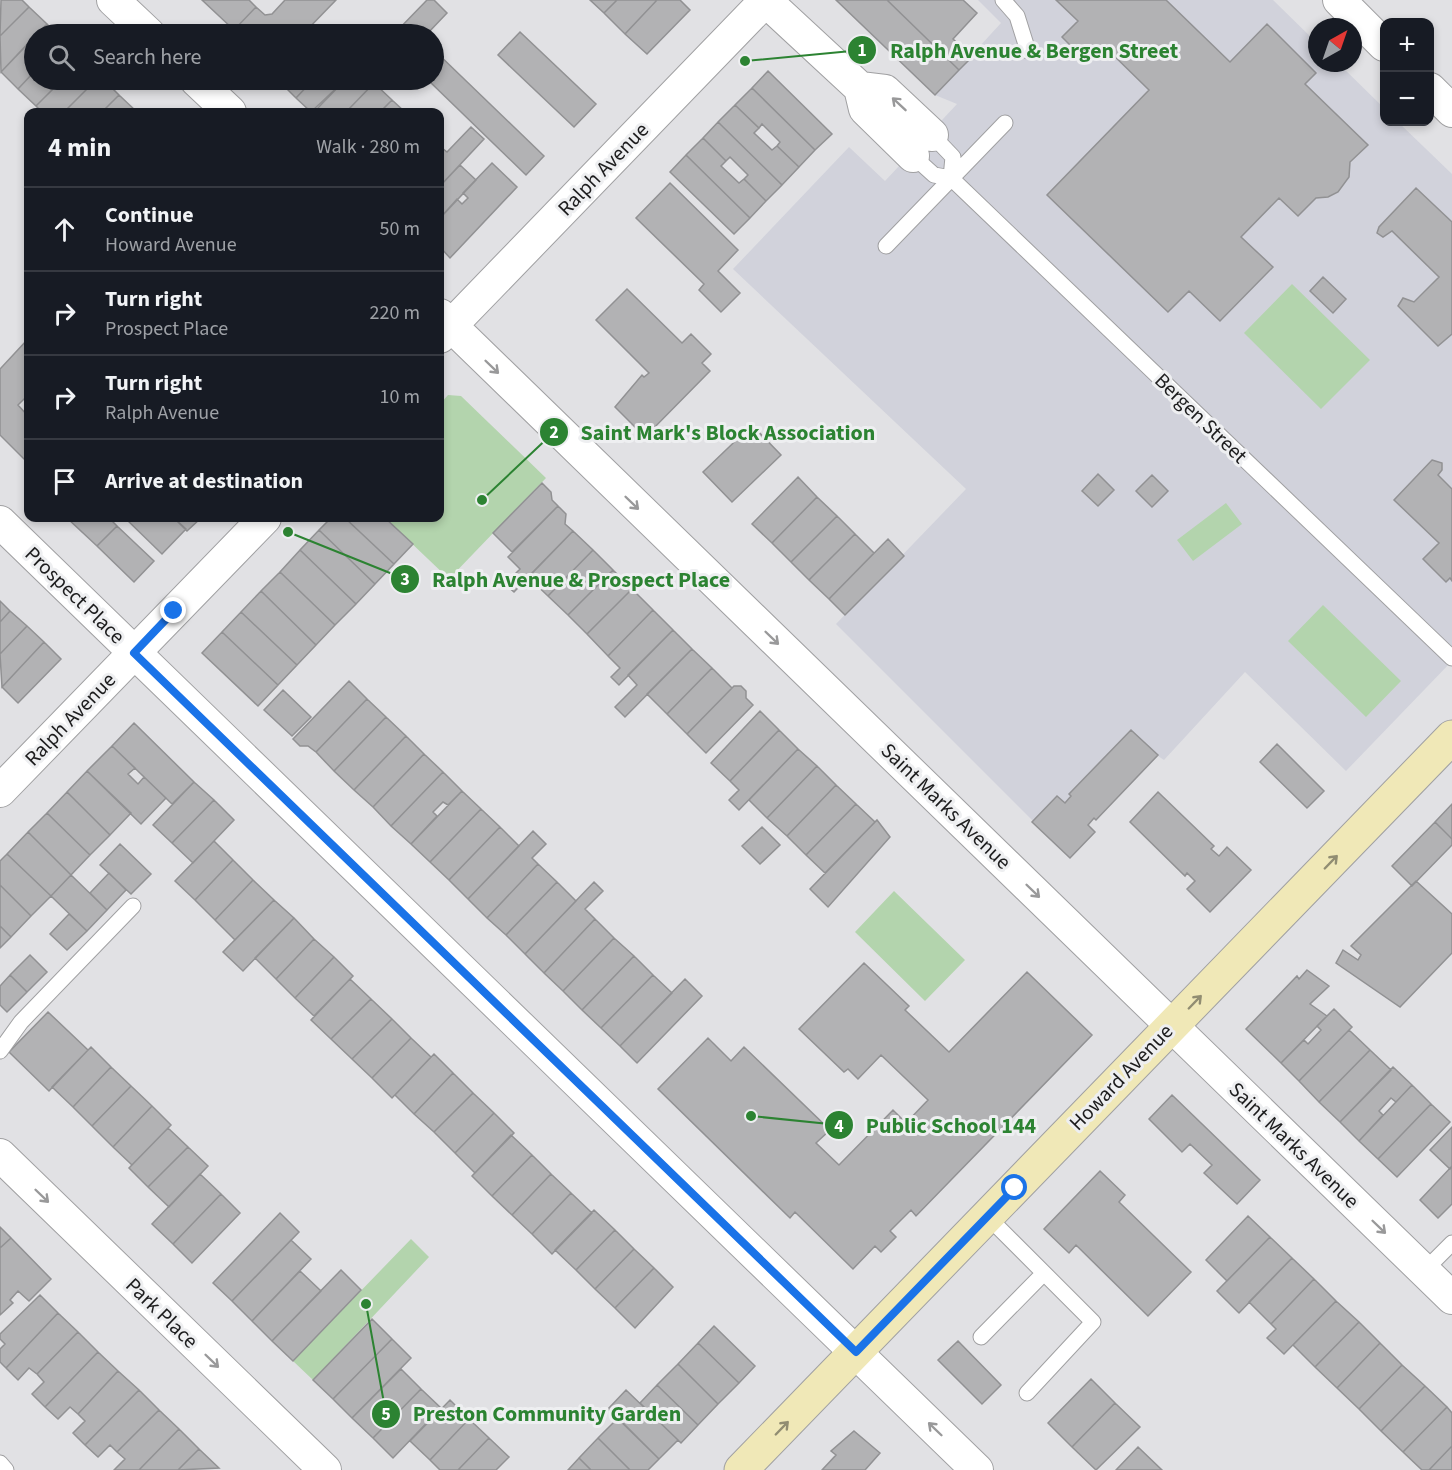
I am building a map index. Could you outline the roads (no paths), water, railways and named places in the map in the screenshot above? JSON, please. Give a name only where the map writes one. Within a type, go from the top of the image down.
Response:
[{"type":"street","points":[[113,0],[138,24]]},
{"type":"street","name":"Bergen Street","points":[[766,0],[860,88],[865,109],[922,145]]},
{"type":"street","name":"Ralph Avenue","points":[[444,325],[766,0]]},
{"type":"street","points":[[1339,0],[1380,41]]},
{"type":"street","points":[[206,90],[226,108]]},
{"type":"street","points":[[1434,93],[1452,111]]},
{"type":"street","name":"Saint Marks Avenue","points":[[444,327],[1452,1298]]},
{"type":"street","name":"Prospect Place","points":[[0,522],[977,1470]]},
{"type":"street","name":"Ralph Avenue","points":[[0,791],[261,522]]},
{"type":"street","name":"Howard Avenue","points":[[741,1470],[1452,737]]},
{"type":"street","name":"Park Place","points":[[0,1155],[325,1470]]},
{"type":"lane","points":[[1003,0],[1017,16],[1028,51]]},
{"type":"lane","points":[[886,246],[1005,123]]},
{"type":"lane","name":"Bergen Street","points":[[922,145],[934,175],[951,178],[1452,658]]},
{"type":"lane","name":"Bergen Street","points":[[922,145],[954,157],[951,178]]},
{"type":"lane","points":[[0,1051],[21,1022],[133,906]]},
{"type":"lane","points":[[987,1216],[1093,1322],[1027,1393]]},
{"type":"lane","points":[[1424,1270],[1452,1243]]},
{"type":"lane","points":[[981,1337],[1044,1273]]},
{"type":"lane","points":[[0,1464],[6,1470]]},
{"type":"place","name":"Ralph Avenue & Bergen Street","points":[[745,61]]},
{"type":"place","name":"Saint Mark's Block Association","points":[[482,500]]},
{"type":"place","name":"Ralph Avenue & Prospect Place","points":[[288,532]]},
{"type":"place","name":"Public School 144","points":[[751,1116]]},
{"type":"place","name":"Preston Community Garden","points":[[366,1304]]}]
